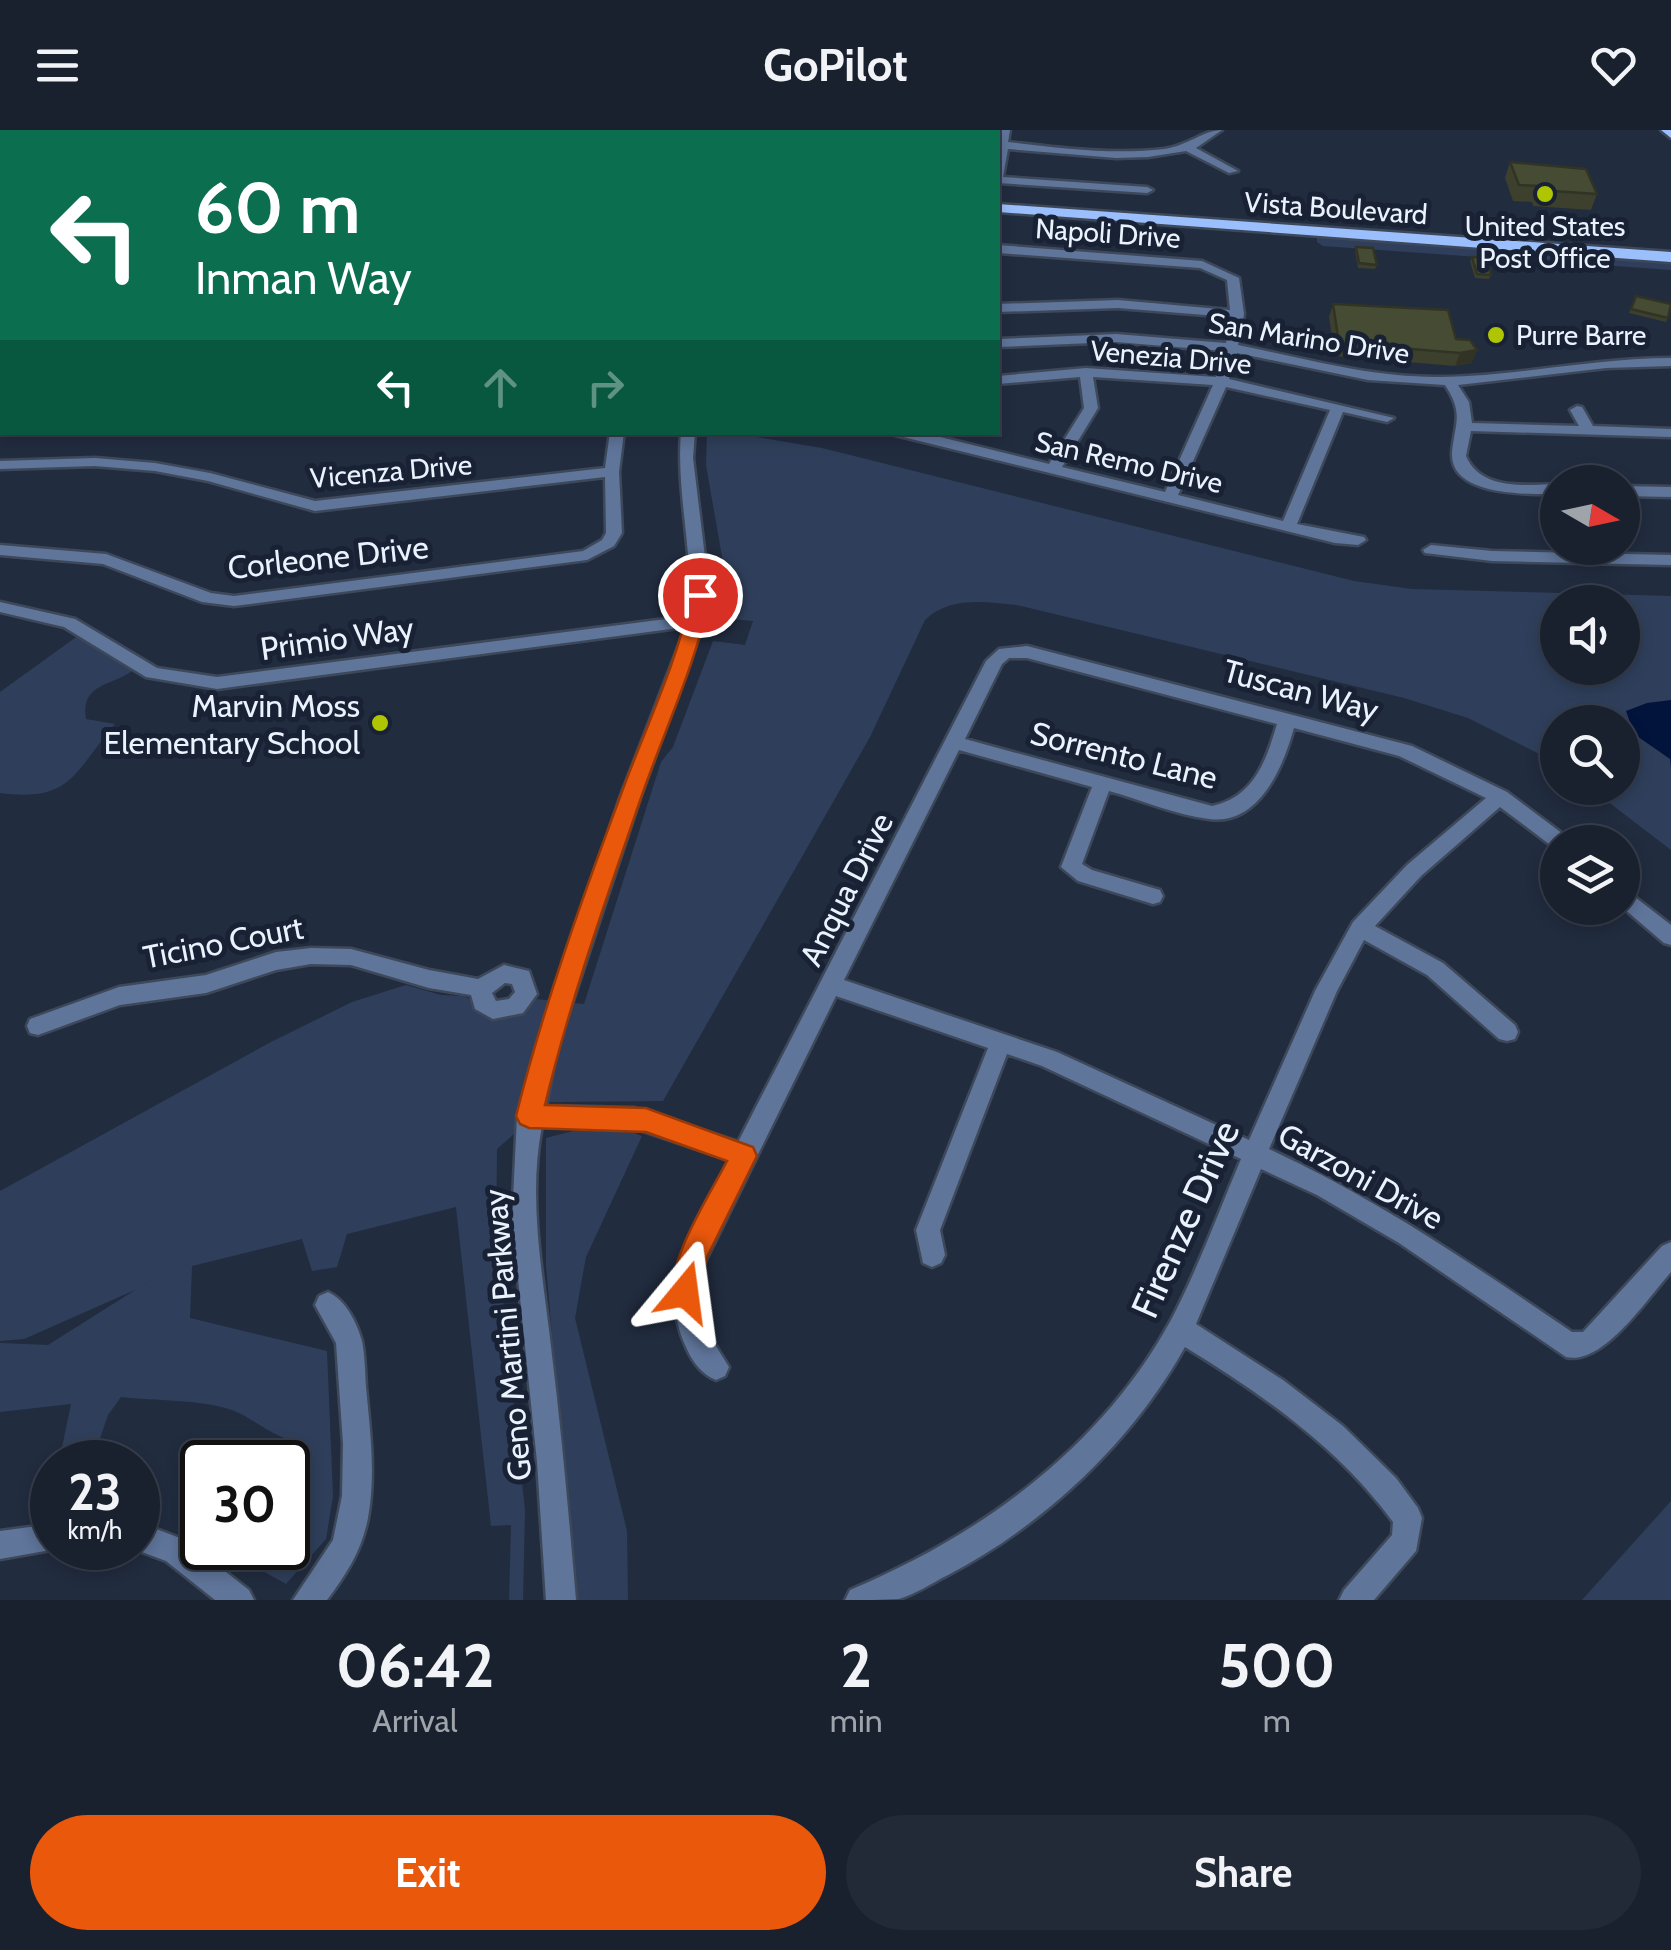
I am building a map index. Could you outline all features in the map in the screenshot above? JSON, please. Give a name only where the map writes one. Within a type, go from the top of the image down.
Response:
[{"type":"main road","name":"Vista Boulevard","points":[[1000,205],[1671,254]]},
{"type":"street","points":[[1000,162],[1005,130]]},
{"type":"street","points":[[1002,146],[1091,146],[1148,154],[1188,148],[1210,138],[1217,130]]},
{"type":"street","points":[[1188,148],[1234,171]]},
{"type":"street","points":[[1000,178],[1147,190]]},
{"type":"street","name":"Napoli Drive","points":[[1000,249],[1214,268],[1235,282],[1238,314]]},
{"type":"street","points":[[1000,308],[1118,304],[1238,314],[1204,432],[1170,497]]},
{"type":"street","name":"San Marino Drive","points":[[1000,343],[1082,337],[1230,348],[1365,376],[1449,381],[1602,362],[1671,362]]},
{"type":"street","points":[[1052,470],[1091,408],[1086,372]]},
{"type":"street","name":"Venezia Drive","points":[[1000,380],[1086,372],[1220,380],[1387,418]]},
{"type":"street","points":[[1449,381],[1464,404],[1468,428],[1459,460],[1473,482],[1540,489]]},
{"type":"street","points":[[1288,526],[1338,408]]},
{"type":"street","points":[[1577,410],[1590,433]]},
{"type":"street","points":[[1468,428],[1671,433]]},
{"type":"street","points":[[612,472],[617,435]]},
{"type":"street","name":"Geno Martini Parkway","points":[[561,1600],[555,1500],[524,1220],[529,1116],[562,999],[630,798],[697,620],[700,582],[686,458],[688,435]]},
{"type":"street","name":"San Remo Drive","points":[[912,435],[1358,540]]},
{"type":"street","name":"Vicenza Drive","points":[[0,464],[95,462],[155,467],[210,476],[315,506],[612,472]]},
{"type":"street","name":"Corleone Drive","points":[[0,550],[106,559],[208,598],[234,601],[557,560],[586,555],[606,545],[616,526],[612,472]]},
{"type":"street","points":[[1640,491],[1671,492]]},
{"type":"street","points":[[1432,550],[1492,556],[1540,555]]},
{"type":"street","points":[[1640,555],[1671,560]]},
{"type":"street","name":"Primio Way","points":[[0,607],[69,623],[152,673],[217,683],[697,620]]},
{"type":"street","name":"Tuscan Way","points":[[1001,649],[1027,652],[1405,751],[1500,797],[1540,827]]},
{"type":"street","name":"Anqua Drive","points":[[716,1366],[693,1336],[685,1304],[686,1281],[694,1256],[1001,649]]},
{"type":"street","name":"Sorrento Lane","points":[[954,742],[1225,815],[1250,797],[1268,777],[1287,719]]},
{"type":"street","points":[[1102,784],[1072,860],[1071,875],[1153,896]]},
{"type":"street","name":"Firenze Drive","points":[[860,1600],[970,1546],[1049,1489],[1122,1415],[1180,1328],[1326,990],[1360,928],[1403,878],[1500,797]]},
{"type":"street","points":[[1640,910],[1671,937]]},
{"type":"street","points":[[1360,928],[1435,969],[1506,1032]]},
{"type":"street","name":"Ticino Court","points":[[38,1026],[118,996],[206,984],[276,961],[321,955],[351,957],[429,979],[482,988],[483,1003],[497,1011],[515,1007],[526,994],[562,999]]},
{"type":"street","name":"Garzoni Drive","points":[[831,985],[1076,1070],[1256,1154],[1367,1210],[1566,1349],[1592,1341],[1671,1254]]},
{"type":"street","points":[[932,1256],[928,1230],[1002,1042]]},
{"type":"street","points":[[529,1116],[646,1120],[744,1156]]},
{"type":"street","points":[[308,1600],[336,1564],[347,1541],[357,1496],[348,1343],[344,1327],[328,1305]]},
{"type":"street","points":[[1180,1328],[1304,1412],[1415,1517],[1406,1541],[1354,1600]]},
{"type":"street","points":[[0,1545],[30,1541]]},
{"type":"street","points":[[160,1544],[175,1550],[239,1600]]},
{"type":"shaded area","points":[[1317,234],[1511,250],[1521,260],[1323,246],[1317,242]]},
{"type":"shaded area","points":[[1533,250],[1671,261],[1671,270],[1533,260]]},
{"type":"shaded area","points":[[707,435],[745,435],[822,448],[1354,581],[1412,589],[1540,592],[1540,685],[1640,685],[1640,595],[1671,596],[1671,850],[1612,805],[1640,805],[1640,705],[1540,705],[1540,754],[1468,718],[1404,698],[1017,605],[968,602],[946,607],[925,620],[870,737],[663,1101],[550,1102],[497,1149],[496,1234],[525,1511],[523,1600],[509,1600],[511,1525],[491,1526],[456,1207],[347,1234],[337,1267],[312,1271],[302,1239],[192,1266],[190,1318],[327,1351],[333,1496],[326,1539],[310,1557],[310,1440],[284,1438],[232,1410],[192,1402],[121,1397],[108,1415],[99,1440],[64,1440],[71,1404],[0,1412],[0,1343],[48,1345],[186,1258],[135,1290],[24,1339],[0,1341],[0,1191],[271,1042],[352,1002],[406,985],[479,1003],[526,998],[584,1004],[661,762],[673,747],[713,641],[745,645],[753,621],[721,618],[729,597],[706,465]]},
{"type":"shaded area","points":[[79,635],[132,671],[99,687],[85,707],[86,719],[115,724],[79,770],[57,788],[24,795],[0,793],[0,692]]},
{"type":"shaded area","points":[[1671,700],[1671,768],[1670,759],[1640,738],[1640,706]]},
{"type":"shaded area","points":[[622,1128],[642,1136],[586,1257],[575,1318],[627,1531],[628,1600],[575,1600],[546,1265],[546,1138],[573,1131]]},
{"type":"shaded area","points":[[1671,1501],[1671,1600],[1582,1600]]},
{"type":"shaded area","points":[[261,1570],[298,1570],[286,1584]]},
{"type":"building","points":[[1510,162],[1586,169],[1597,194],[1519,185]]},
{"type":"building","points":[[1356,247],[1373,248],[1377,265],[1359,263]]},
{"type":"building","points":[[1472,257],[1486,258],[1491,275],[1477,274]]},
{"type":"building","points":[[1636,296],[1671,304],[1668,318],[1631,309]]},
{"type":"building","points":[[1333,304],[1448,310],[1456,339],[1470,340],[1477,350],[1460,353],[1339,343]]},
{"type":"place","name":"United States Post Office","points":[[1545,194]]},
{"type":"place","name":"Purre Barre","points":[[1496,335]]},
{"type":"place","name":"Marvin Moss Elementary School","points":[[380,723]]},
{"type":"route","points":[[685,1292],[694,1256],[744,1156],[646,1120],[529,1116],[539,1071],[630,798],[697,620],[700,595]]}]
